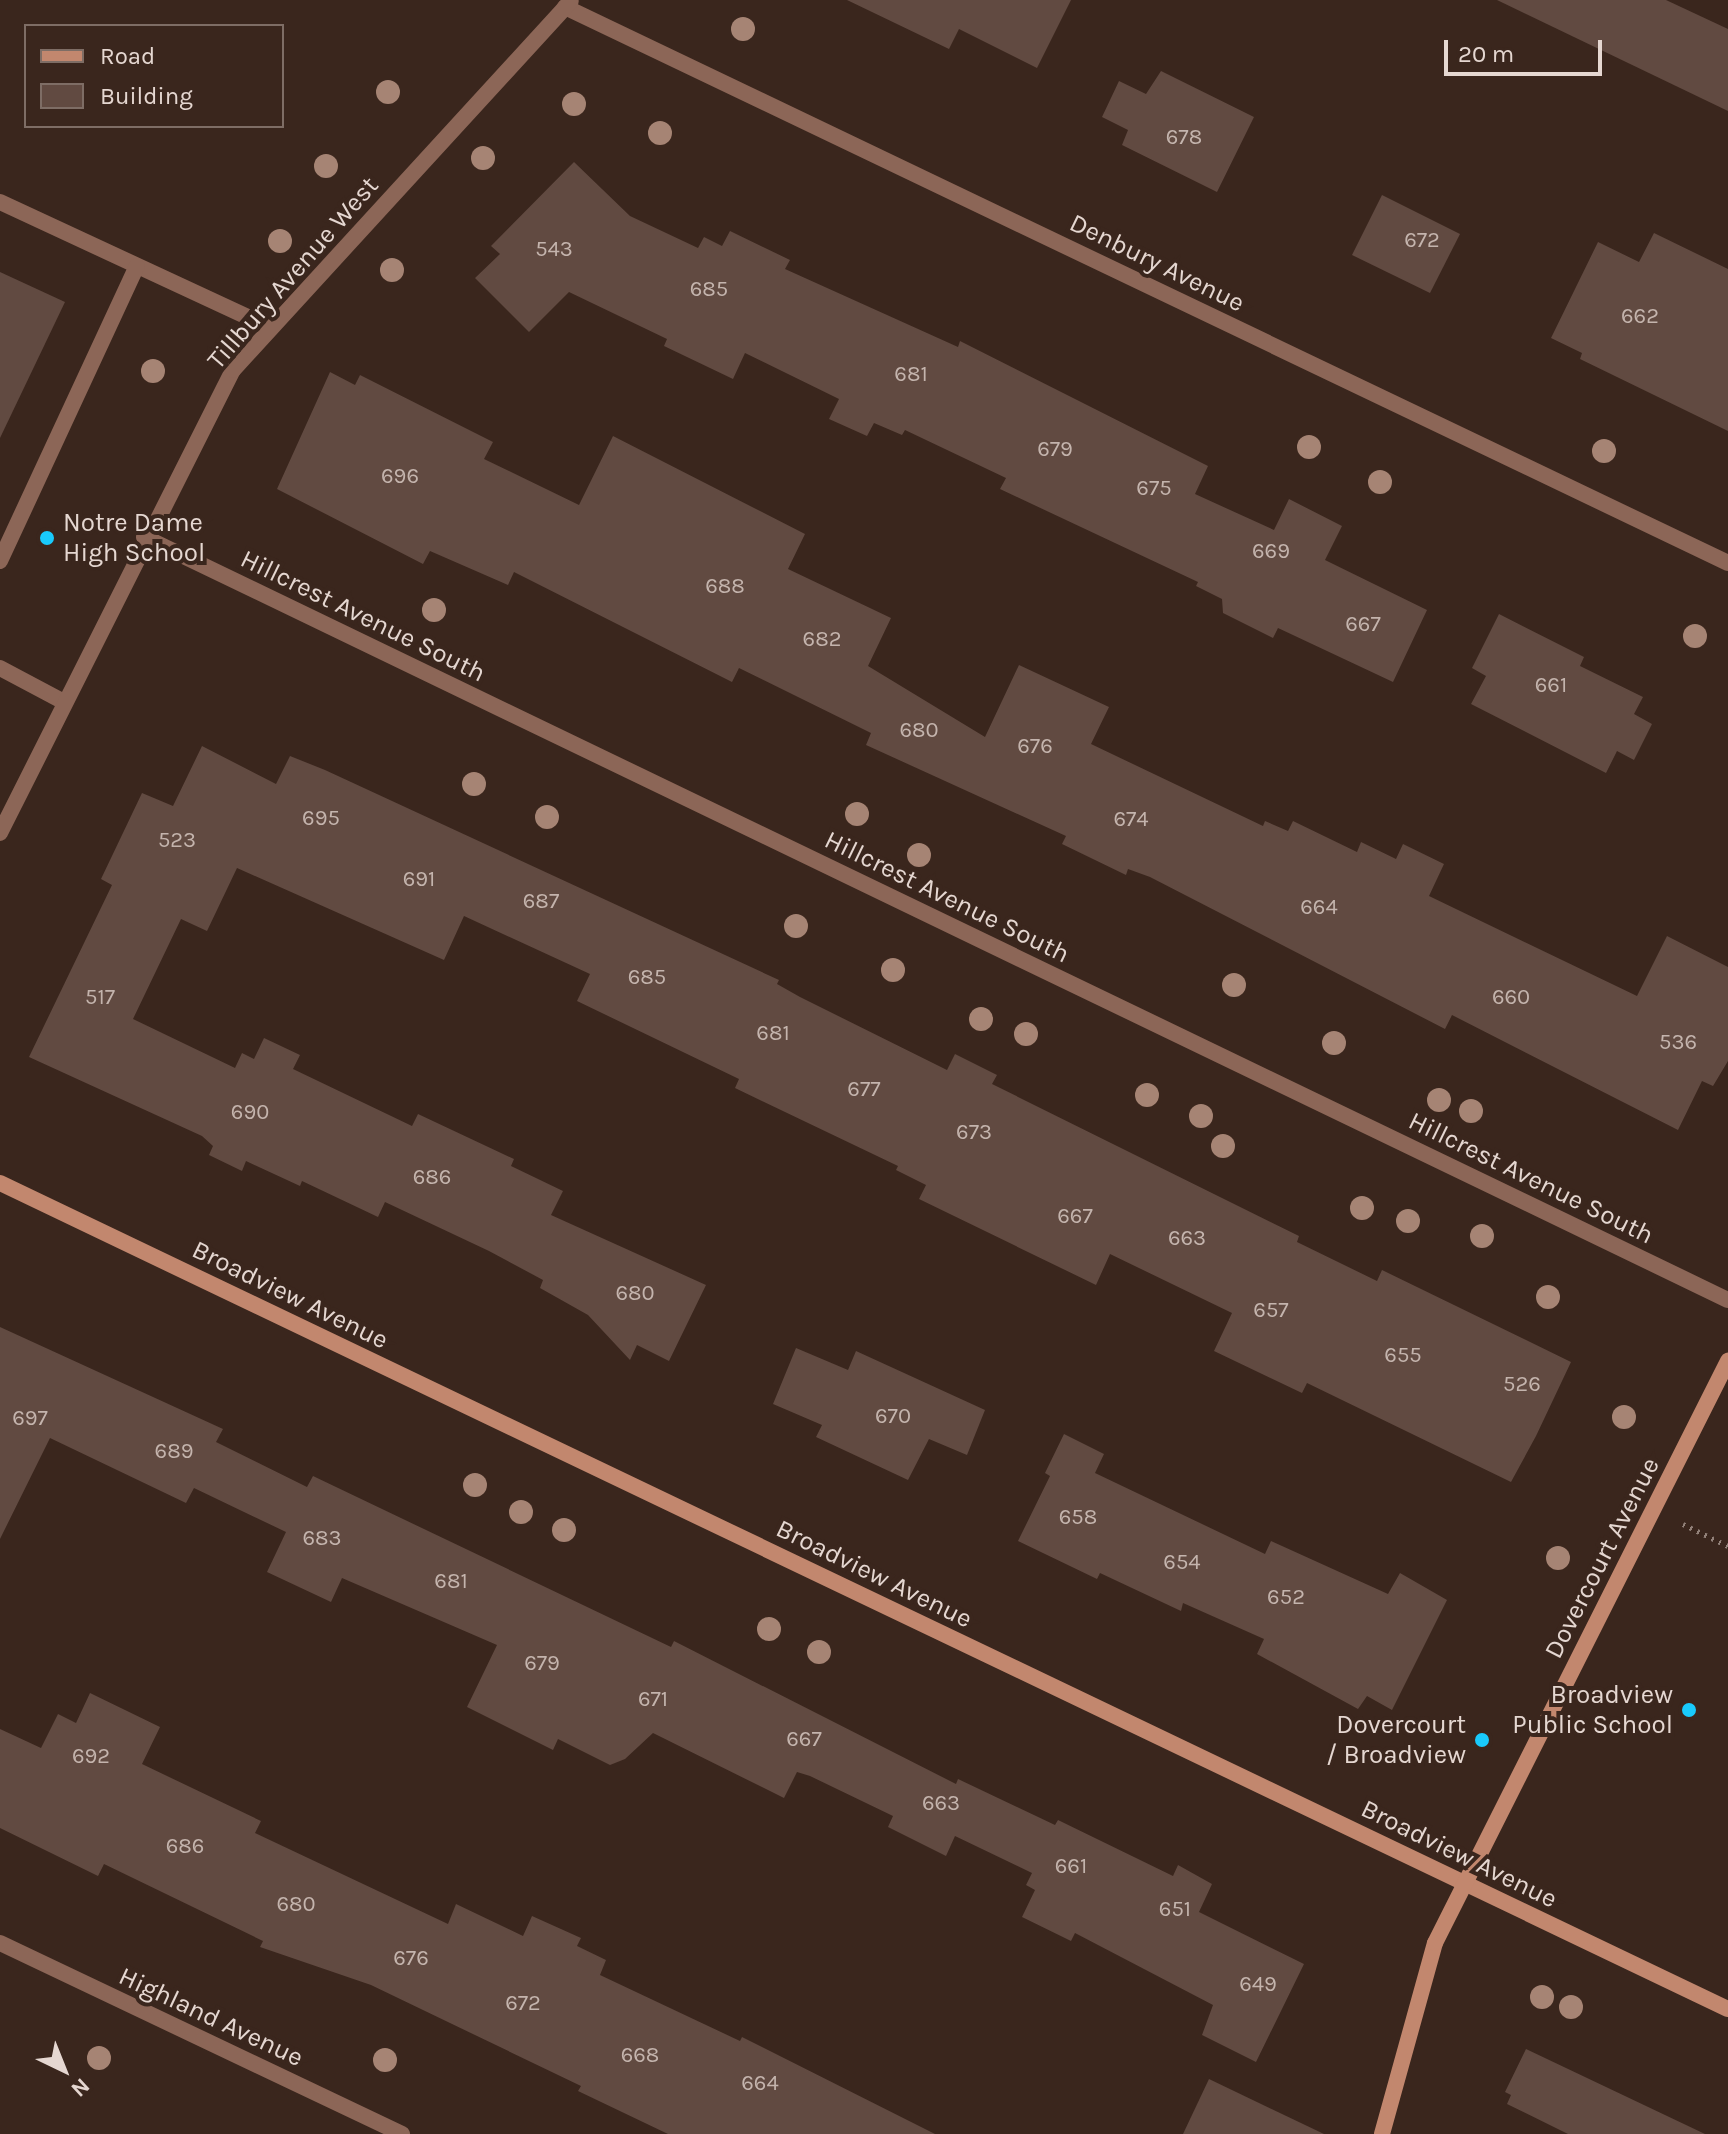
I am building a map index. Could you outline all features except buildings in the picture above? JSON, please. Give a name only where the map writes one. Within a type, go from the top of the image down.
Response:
[{"type":"street","name":"Tillbury Avenue West","points":[[0,833],[144,537],[233,370],[569,3]]},
{"type":"street","name":"Denbury Avenue","points":[[569,3],[1728,563]]},
{"type":"street","points":[[0,202],[271,328]]},
{"type":"street","points":[[0,561],[137,266]]},
{"type":"street","name":"Hillcrest Avenue South","points":[[144,537],[1728,1300]]},
{"type":"street","points":[[0,668],[64,702]]},
{"type":"street","name":"Broadview Avenue","points":[[0,1183],[1728,2009]]},
{"type":"street","name":"Dovercourt Avenue","points":[[1382,2134],[1435,1943],[1728,1361]]},
{"type":"street","name":"Highland Avenue","points":[[0,1943],[402,2134]]},
{"type":"path","points":[[1653,1510],[1728,1546]]},
{"type":"place","name":"Notre Dame High School","points":[[47,538]]},
{"type":"place","name":"Broadview Public School","points":[[1689,1710]]},
{"type":"place","name":"Dovercourt / Broadview","points":[[1482,1740]]}]
